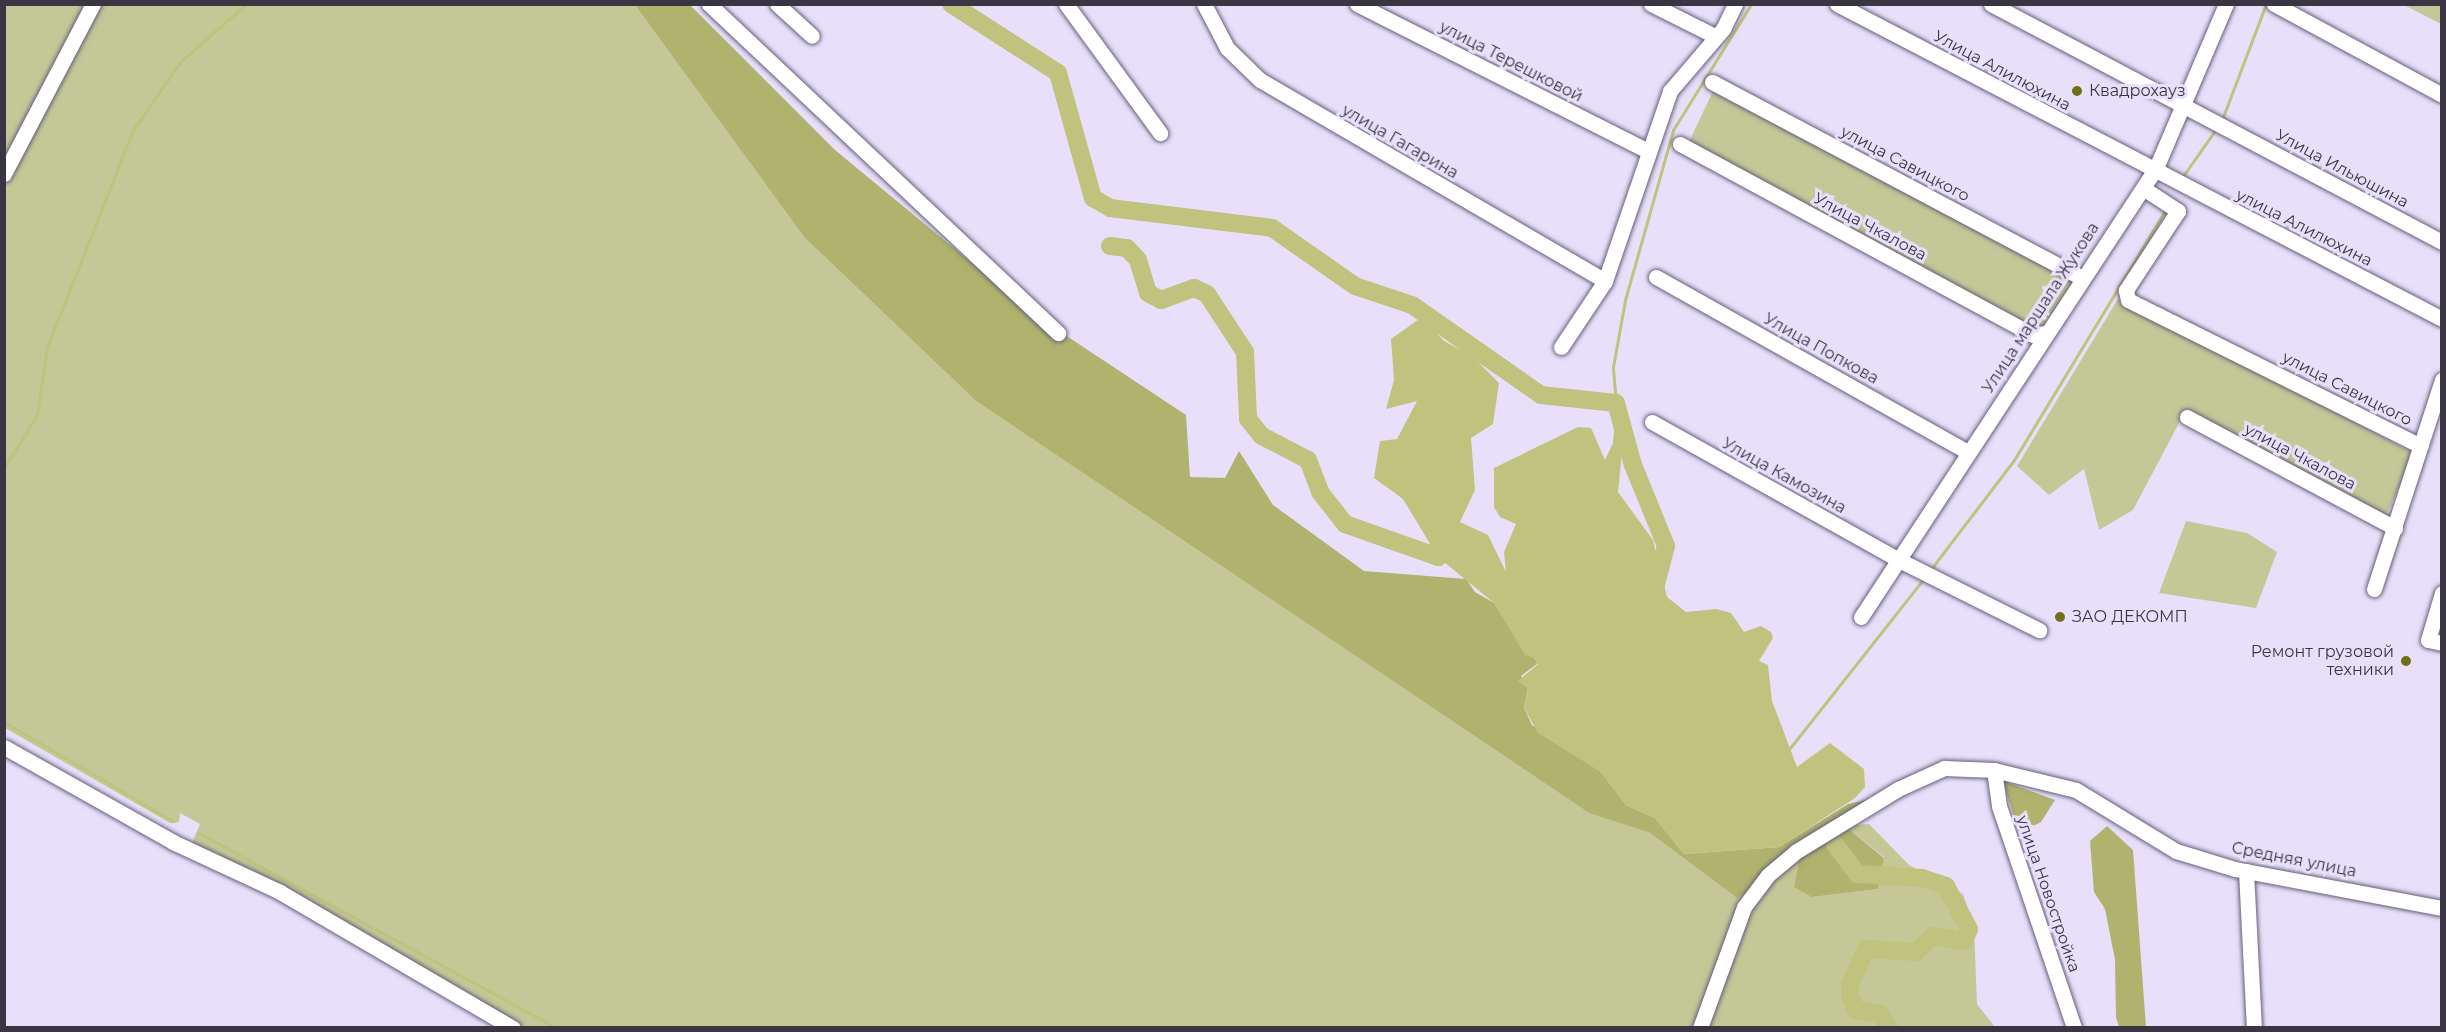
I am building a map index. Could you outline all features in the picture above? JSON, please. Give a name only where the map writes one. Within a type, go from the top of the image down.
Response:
[{"type":"street","points":[[4,174],[93,4]]},
{"type":"street","points":[[709,4],[1058,333]]},
{"type":"street","points":[[777,4],[812,36]]},
{"type":"street","points":[[1066,4],[1160,133]]},
{"type":"street","name":"улица Гагарина","points":[[1204,4],[1227,48],[1260,80],[1605,281]]},
{"type":"street","name":"улица Терешковой","points":[[1358,4],[1648,151]]},
{"type":"street","points":[[1651,4],[1715,36]]},
{"type":"street","points":[[1561,347],[1605,281],[1670,91],[1715,36],[1736,4]]},
{"type":"street","name":"Улица Алилюхина","points":[[1837,4],[2153,169]]},
{"type":"street","points":[[1991,4],[2186,105]]},
{"type":"street","name":"Улица маршала Жукова","points":[[1861,617],[2044,333],[2143,188],[2186,105],[2226,4]]},
{"type":"street","points":[[2275,5],[2442,95]]},
{"type":"street","name":"улица Савицкого","points":[[1712,82],[2081,277]]},
{"type":"street","name":"Улица Ильюшина","points":[[2186,105],[2442,242]]},
{"type":"street","name":"Улица Чкалова","points":[[1680,144],[2033,335],[2044,333]]},
{"type":"street","name":"улица Алилюхина","points":[[2153,169],[2442,319]]},
{"type":"street","name":"улица Савицкого","points":[[2143,188],[2178,211],[2127,295],[2421,446]]},
{"type":"street","name":"Улица Попкова","points":[[1656,277],[1968,452]]},
{"type":"street","points":[[2374,589],[2442,380]]},
{"type":"street","name":"улица Чкалова","points":[[2187,417],[2395,528]]},
{"type":"street","name":"Улица Камозина","points":[[1652,422],[1899,560],[2039,630]]},
{"type":"street","points":[[2435,642],[2442,593]]},
{"type":"street","points":[[4,747],[173,842],[280,892],[513,1028]]},
{"type":"street","name":"Средняя улица","points":[[1700,1028],[1744,907],[1768,875],[1796,852],[1842,824],[1944,768],[1994,770],[2076,790],[2176,851],[2246,871],[2442,908]]},
{"type":"street","name":"улица Новостройка","points":[[1994,770],[1999,806],[2074,1028]]},
{"type":"street","points":[[2246,871],[2254,1028]]},
{"type":"shaded area","points":[[5,5],[635,5],[804,237],[976,401],[1589,813],[1650,833],[1737,898],[1761,877],[1800,856],[1812,897],[1878,889],[1884,857],[1845,826],[1869,824],[1909,865],[1963,894],[1974,927],[1977,1004],[1995,1027],[522,1027],[192,843],[200,824],[180,813],[179,822],[170,823],[5,728]]},
{"type":"shaded area","points":[[635,5],[690,5],[835,150],[1041,319],[1186,415],[1190,477],[1225,478],[1239,451],[1273,505],[1364,571],[1466,579],[1475,592],[1494,603],[1538,663],[1521,676],[1528,688],[1524,708],[1532,725],[1601,772],[1626,805],[1655,818],[1684,854],[1779,847],[1848,804],[1874,798],[1737,898],[1650,833],[1589,813],[976,401],[804,237]]},
{"type":"shaded area","points":[[2404,5],[2441,5],[2441,24]]},
{"type":"shaded area","points":[[1713,91],[2071,278],[2073,285],[2045,326],[2028,329],[1689,142]]},
{"type":"shaded area","points":[[2118,299],[2415,454],[2385,517],[2186,410],[2133,510],[2099,530],[2084,469],[2049,495],[2017,466]]},
{"type":"shaded area","points":[[1422,317],[1444,341],[1472,356],[1499,383],[1493,424],[1471,438],[1475,490],[1460,522],[1488,535],[1506,572],[1504,552],[1516,524],[1500,517],[1494,507],[1494,468],[1578,427],[1591,428],[1605,460],[1613,443],[1616,403],[1623,442],[1618,492],[1653,540],[1667,597],[1686,612],[1716,609],[1731,613],[1744,632],[1761,626],[1771,632],[1773,638],[1759,661],[1768,665],[1772,701],[1797,767],[1830,743],[1864,769],[1865,787],[1855,798],[1779,847],[1684,854],[1655,818],[1626,805],[1601,772],[1538,733],[1524,708],[1528,689],[1518,681],[1538,664],[1535,658],[1525,655],[1494,603],[1438,557],[1403,499],[1374,478],[1380,441],[1397,439],[1417,401],[1386,409],[1394,380],[1391,339]]},
{"type":"shaded area","points":[[2186,521],[2247,533],[2277,552],[2256,608],[2159,593]]},
{"type":"shaded area","points":[[2003,781],[2055,800],[2041,822],[2019,833]]},
{"type":"shaded area","points":[[1845,826],[1884,858],[1878,889],[1812,897],[1794,887],[1800,856]]},
{"type":"shaded area","points":[[2107,826],[2133,850],[2146,1027],[2119,1027],[2116,1017],[2115,960],[2105,909],[2094,892],[2090,841]]},
{"type":"waterway","points":[[4,468],[37,415],[47,347],[133,130],[180,62],[246,4]]},
{"type":"waterway","points":[[951,4],[1058,73],[1093,198],[1110,208],[1272,228],[1355,286],[1412,305],[1541,395],[1616,403],[1633,465],[1666,546],[1655,588]]},
{"type":"waterway","points":[[1616,403],[1613,367],[1625,300],[1673,130],[1751,4]]},
{"type":"waterway","points":[[2223,117],[2266,4]]},
{"type":"waterway","points":[[2183,176],[2216,129]]},
{"type":"waterway","points":[[1931,569],[2014,460],[2166,209]]},
{"type":"waterway","points":[[1110,246],[1127,248],[1138,260],[1148,293],[1161,300],[1194,288],[1207,294],[1245,352],[1248,419],[1262,436],[1308,460],[1320,492],[1345,524],[1438,557],[1455,542]]},
{"type":"waterway","points":[[1790,748],[1925,577]]},
{"type":"waterway","points":[[4,722],[173,821]]},
{"type":"waterway","points":[[199,833],[557,1028]]},
{"type":"waterway","points":[[1834,843],[1857,874],[1922,878],[1946,886],[1969,929],[1964,941],[1932,936],[1916,952],[1866,949],[1850,983],[1850,996],[1856,1010],[1880,1014],[1889,1028]]},
{"type":"place","name":"Квадрохауз","points":[[2077,91]]},
{"type":"place","name":"ЗАО ДЕКОМП","points":[[2060,617]]},
{"type":"place","name":"Ремонт грузовой техники","points":[[2406,661]]}]
